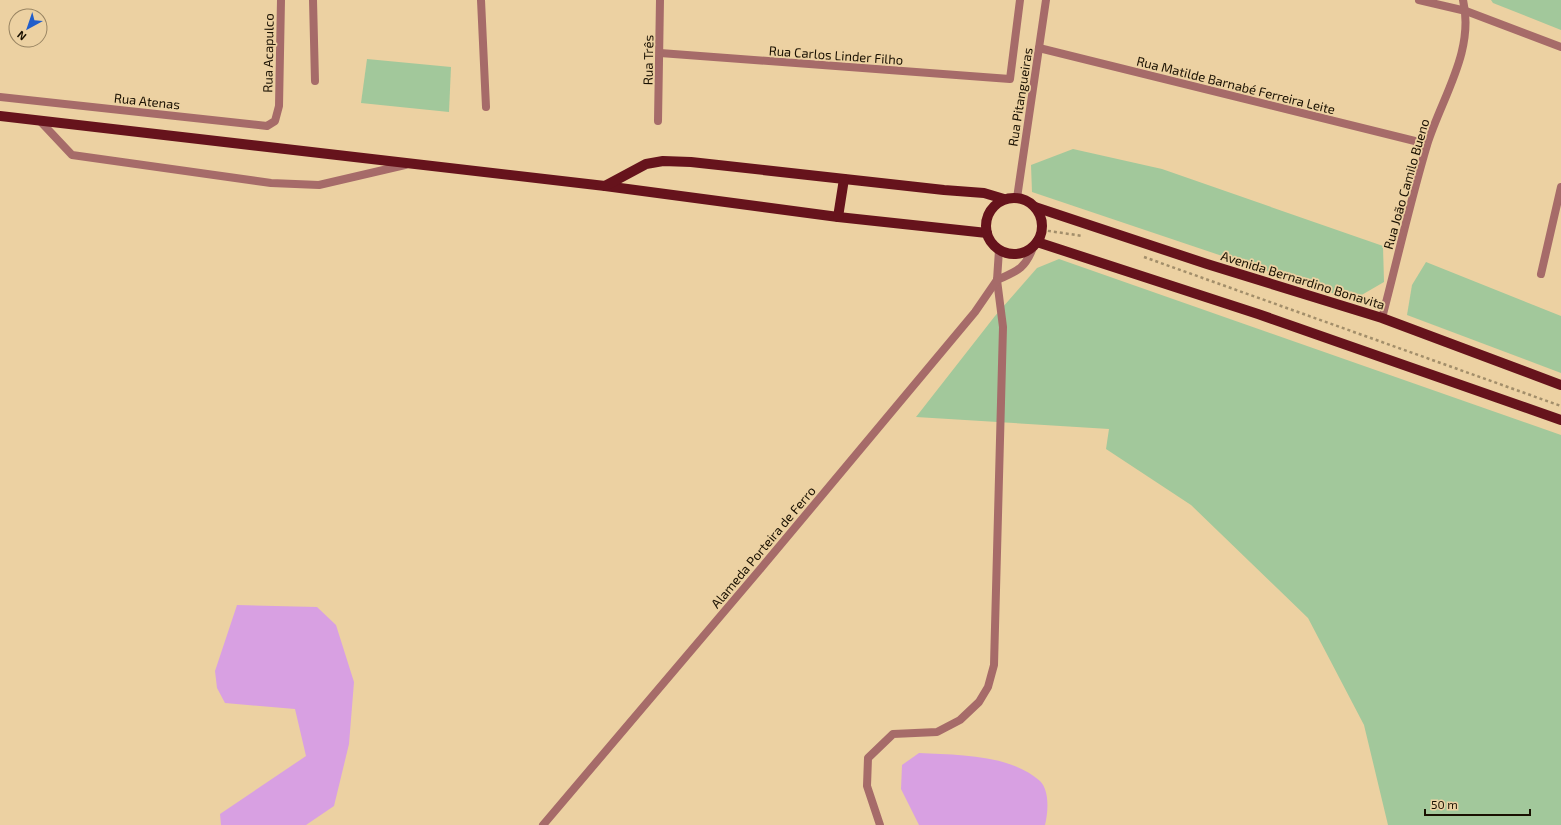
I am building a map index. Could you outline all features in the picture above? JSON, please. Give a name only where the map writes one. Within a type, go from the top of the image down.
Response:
[{"type":"main road","points":[[0,116],[605,186],[838,217],[987,233]]},
{"type":"main road","points":[[605,186],[646,164],[663,161],[691,162],[944,190],[984,193],[1004,199]]},
{"type":"main road","points":[[838,217],[844,179]]},
{"type":"main road","name":"Avenida Bernardino Bonavita","points":[[1004,199],[1017,198],[1029,202],[1035,206],[1207,264],[1382,318],[1561,385]]},
{"type":"main road","points":[[1004,199],[993,207],[989,213],[986,219],[987,233],[994,245],[999,250],[1013,254],[1020,253],[1036,244],[1042,230],[1041,218],[1035,206]]},
{"type":"main road","points":[[1036,244],[1251,312],[1561,420]]},
{"type":"street","name":"Rua Acapulco","points":[[279,106],[281,0]]},
{"type":"street","points":[[313,0],[315,81]]},
{"type":"street","points":[[481,0],[486,106]]},
{"type":"street","name":"Rua Três","points":[[658,121],[660,0]]},
{"type":"street","name":"Rua Carlos Linder Filho","points":[[660,54],[1010,79],[1020,0]]},
{"type":"street","name":"Rua Pitangueiras","points":[[1017,198],[1046,0]]},
{"type":"street","points":[[1419,0],[1466,11],[1561,47]]},
{"type":"street","name":"Rua João Camilo Bueno","points":[[1382,318],[1427,144],[1464,49],[1466,11],[1463,0]]},
{"type":"street","name":"Rua Matilde Barnabé Ferreira Leite","points":[[1039,48],[1427,144]]},
{"type":"street","name":"Rua Atenas","points":[[0,97],[267,126],[275,121],[279,106]]},
{"type":"street","points":[[40,121],[72,155],[271,183],[319,186],[408,164]]},
{"type":"street","points":[[1541,274],[1561,187]]},
{"type":"street","name":"Alameda Porteira de Ferro","points":[[543,825],[947,346],[975,312],[997,280],[1022,268],[1029,259],[1036,244]]},
{"type":"street","points":[[880,825],[867,786],[868,758],[893,734],[937,732],[960,720],[979,702],[988,687],[994,665],[1003,327],[997,280],[999,250]]},
{"type":"path","points":[[1042,230],[1088,237]]},
{"type":"path","points":[[1140,256],[1561,406]]},
{"type":"green space","points":[[1491,0],[1561,0],[1561,30],[1493,3]]},
{"type":"green space","points":[[367,59],[451,67],[449,112],[361,103]]},
{"type":"green space","points":[[1073,149],[1162,169],[1383,246],[1384,282],[1353,300],[1032,192],[1031,165]]},
{"type":"green space","points":[[1059,259],[1561,435],[1561,825],[1388,825],[1364,725],[1308,618],[1191,505],[1106,449],[1109,429],[916,417],[995,316],[1037,268]]},
{"type":"green space","points":[[1426,262],[1561,316],[1561,373],[1407,315],[1412,285]]},
{"type":"shaded area","points":[[237,605],[317,607],[336,625],[354,682],[349,744],[334,806],[306,825],[221,825],[220,814],[306,756],[295,709],[225,703],[217,688],[215,671]]},
{"type":"shaded area","points":[[919,753],[950,754],[982,758],[999,761],[1028,772],[1040,781],[1047,796],[1047,814],[1045,825],[919,825],[901,789],[902,765]]}]
